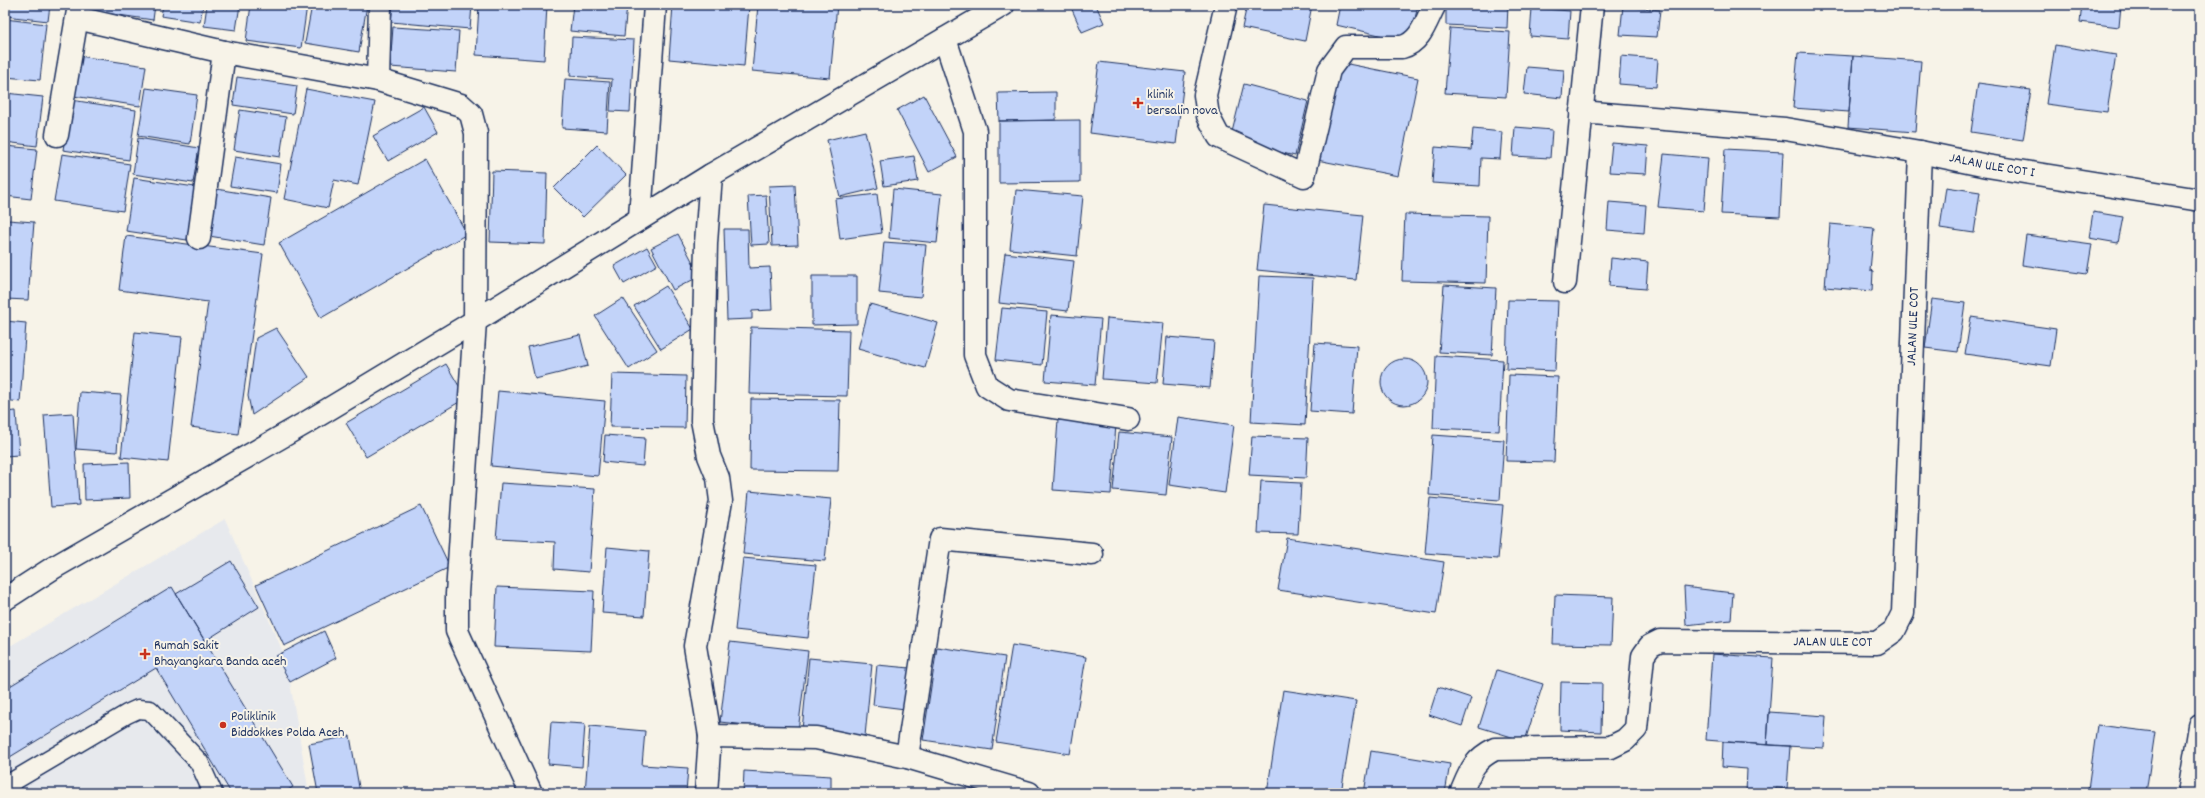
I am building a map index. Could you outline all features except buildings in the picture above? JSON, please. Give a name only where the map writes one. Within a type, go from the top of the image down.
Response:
[{"type":"street","points":[[378,80],[380,5]]},
{"type":"street","points":[[640,217],[656,5]]},
{"type":"street","points":[[5,599],[53,568],[309,421],[475,321],[640,217],[1003,5]]},
{"type":"street","points":[[1226,5],[1205,95],[1208,116],[1219,137],[1304,176],[1329,70],[1346,47],[1402,47],[1411,45],[1418,37],[1434,6]]},
{"type":"street","points":[[1565,282],[1592,5]]},
{"type":"street","points":[[57,135],[78,12],[224,52],[378,80],[461,105],[471,114],[476,133],[475,321],[457,594],[456,631],[531,793]]},
{"type":"street","points":[[945,39],[975,131],[975,355],[987,386],[1008,400],[1128,419]]},
{"type":"street","points":[[199,238],[224,52]]},
{"type":"street","name":"JALAN ULE COT I","points":[[1582,112],[1785,129],[1920,152],[1987,166],[2200,200]]},
{"type":"street","name":"JALAN ULE COT","points":[[1461,793],[1473,766],[1482,755],[1495,749],[1611,747],[1625,740],[1636,729],[1643,656],[1650,646],[1660,641],[1877,643],[1894,631],[1903,613],[1920,152]]},
{"type":"street","points":[[706,793],[710,736],[695,646],[721,501],[718,478],[709,456],[702,420],[706,243],[711,175]]},
{"type":"street","points":[[907,757],[940,539],[1092,554]]},
{"type":"street","points":[[710,736],[816,738],[907,757],[1000,789],[1029,793]]},
{"type":"street","points":[[2189,793],[2199,737]]},
{"type":"lane","points":[[5,786],[138,709],[150,710],[199,762],[214,793]]},
{"type":"shaded area","name":"Rumah Sakit Bhayangkara Banda aceh","points":[[225,519],[286,659],[309,793],[5,793],[5,649]]},
{"type":"place","name":"klinik bersalin nova","points":[[1138,103]]},
{"type":"place","name":"Rumah Sakit Bhayangkara Banda aceh","points":[[145,654]]},
{"type":"place","name":"Poliklinik Biddokkes Polda Aceh","points":[[223,725]]}]
